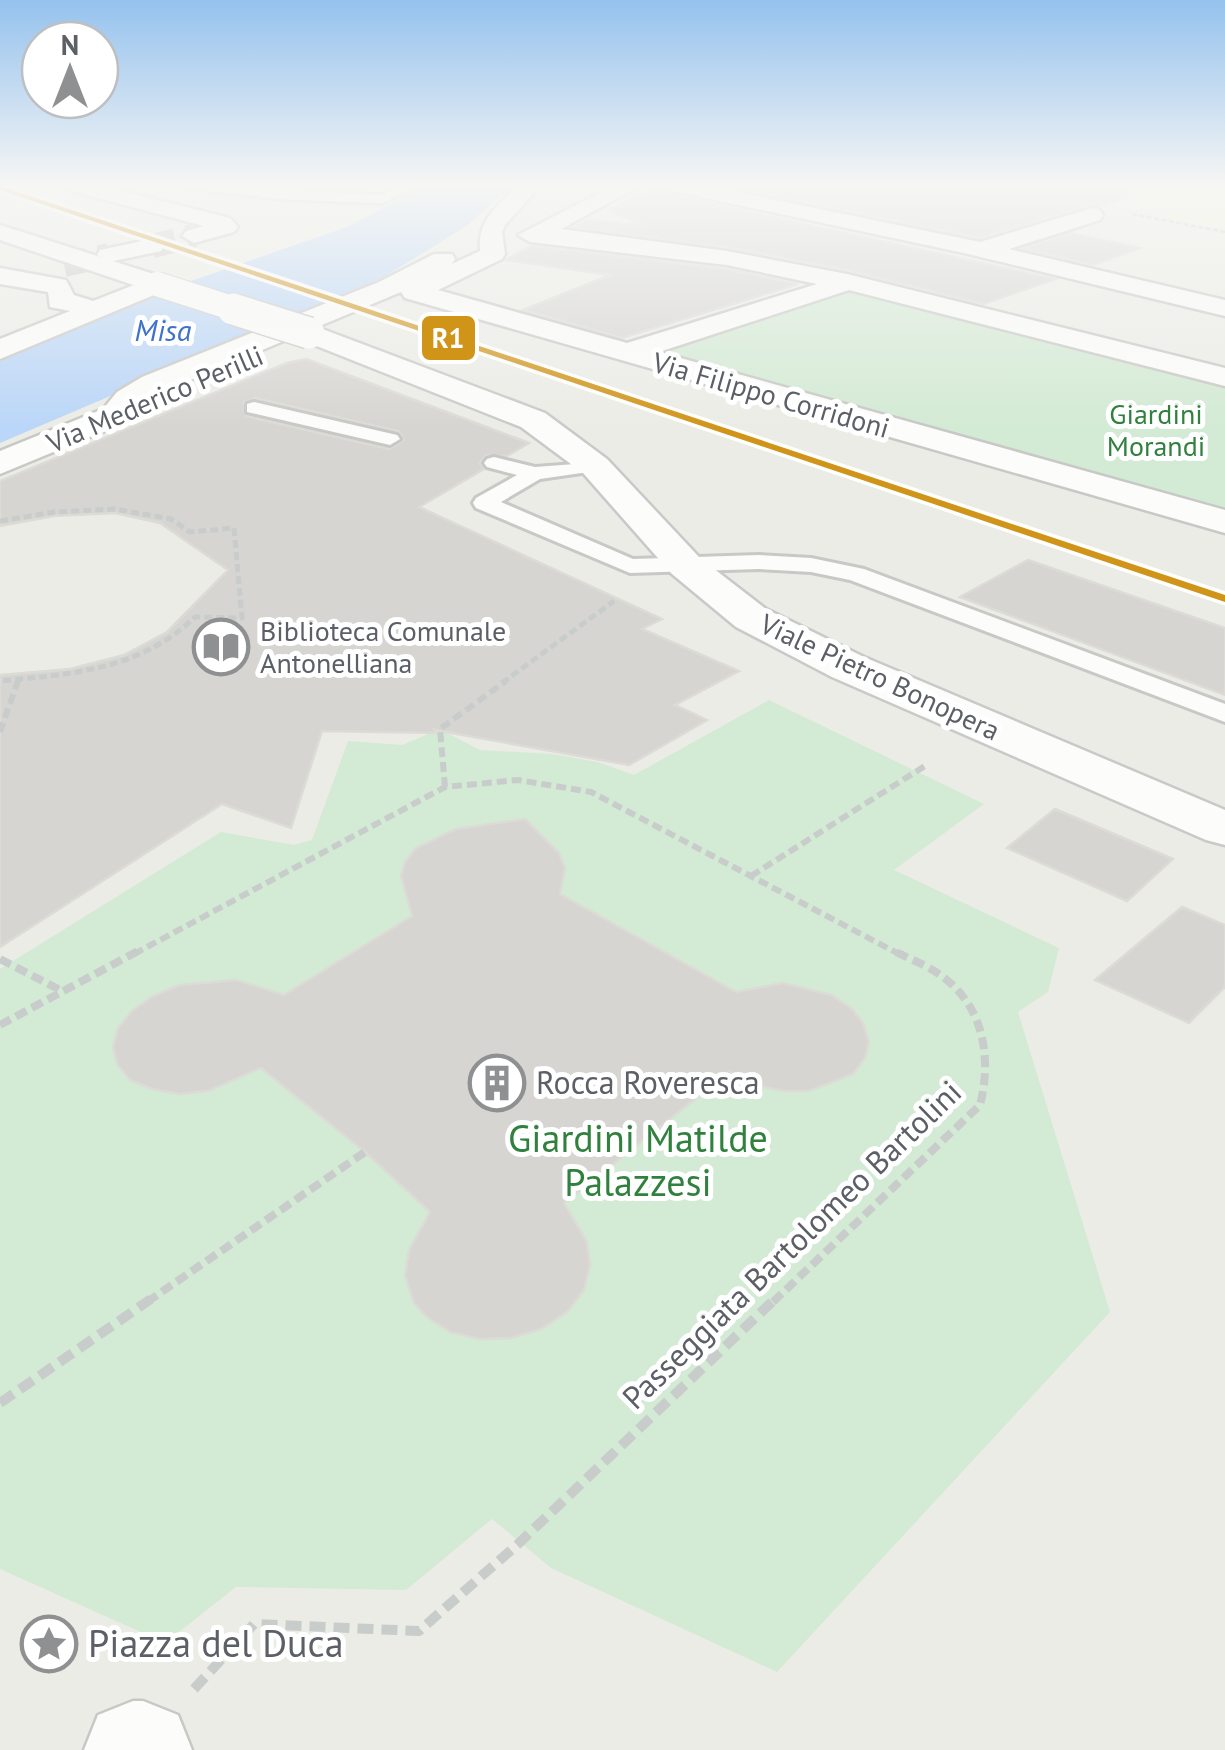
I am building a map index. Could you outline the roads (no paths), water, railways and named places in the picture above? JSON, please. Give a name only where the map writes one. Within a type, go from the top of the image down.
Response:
[{"type":"street","points":[[63,266],[54,270],[91,289],[79,313]]},
{"type":"street","name":"Viale Pietro Bonopera","points":[[102,266],[309,333],[533,420],[595,466],[686,566],[751,618],[848,667],[1225,829]]},
{"type":"street","points":[[114,416],[128,399],[153,384],[388,288],[430,266]]},
{"type":"street","name":"Via Filippo Corridoni","points":[[469,266],[414,292],[1225,522]]},
{"type":"street","points":[[765,266],[848,282],[1225,377]]},
{"type":"street","points":[[627,353],[901,266]]},
{"type":"street","points":[[1044,266],[1225,308]]},
{"type":"street","points":[[0,276],[57,286],[60,301],[79,313]]},
{"type":"street","points":[[0,350],[79,313],[158,284]]},
{"type":"street","points":[[1030,327],[1135,288]]},
{"type":"street","points":[[17,314],[79,313]]},
{"type":"street","name":"Via Mederico Perilli","points":[[0,464],[309,333]]},
{"type":"lane","points":[[254,408],[390,439]]},
{"type":"lane","points":[[494,463],[535,473],[595,466]]},
{"type":"lane","points":[[535,473],[484,503],[630,566],[759,562],[811,565],[856,574],[1225,714]]},
{"type":"water","name":"Misa","points":[[235,266],[402,266],[371,285],[0,443],[0,361],[148,296]]},
{"type":"place","name":"Biblioteca Comunale Antonelliana","points":[[221,647]]},
{"type":"place","name":"Rocca Roveresca","points":[[497,1083]]},
{"type":"place","name":"Piazza del Duca","points":[[49,1644]]},
{"type":"park label","name":"Giardini Morandi","points":[[1156,430]]},
{"type":"park label","name":"Giardini Matilde Palazzesi","points":[[638,1161]]}]
